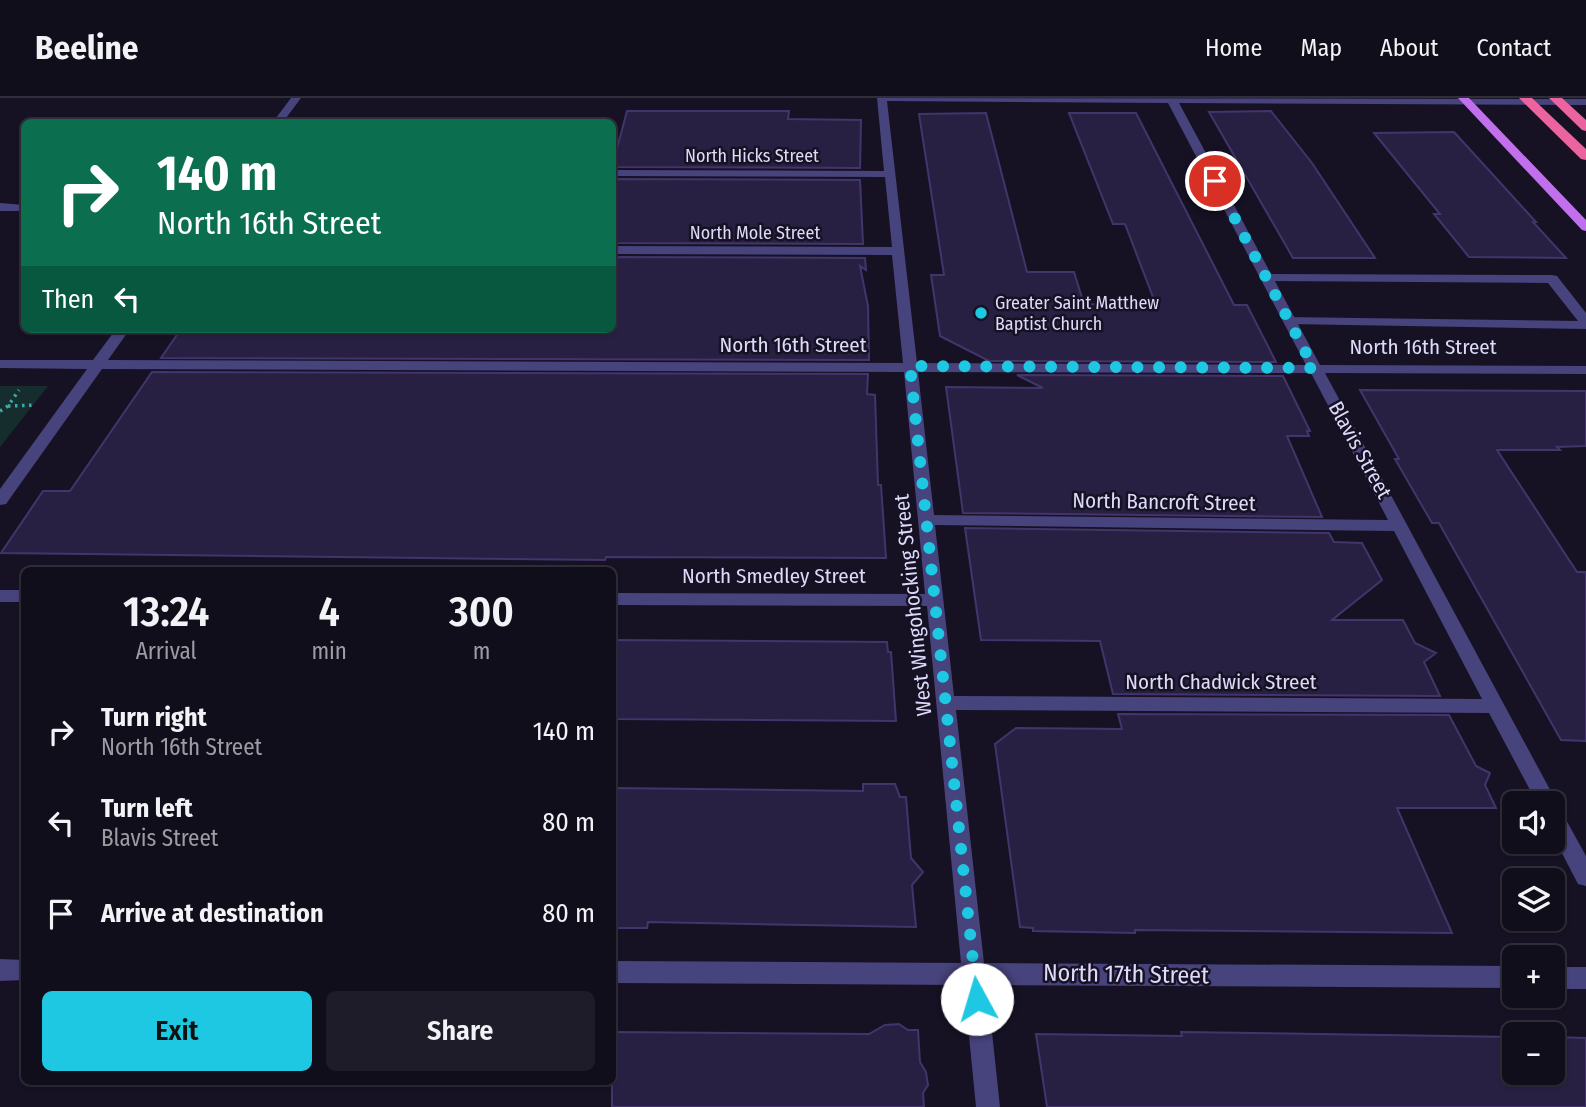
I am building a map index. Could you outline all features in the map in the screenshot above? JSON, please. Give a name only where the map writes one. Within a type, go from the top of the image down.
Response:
[{"type":"highway","points":[[1525,98],[1586,156]]},
{"type":"highway","points":[[1555,98],[1586,127]]},
{"type":"main road","points":[[1465,100],[1586,227]]},
{"type":"street","points":[[280,119],[296,98]]},
{"type":"street","name":"West Wingohocking Street","points":[[882,98],[988,1107]]},
{"type":"street","points":[[888,98],[1586,102]]},
{"type":"street","name":"Blavis Street","points":[[1172,99],[1541,791]]},
{"type":"street","name":"North Hicks Street","points":[[616,173],[890,174]]},
{"type":"street","points":[[0,207],[21,208]]},
{"type":"street","name":"North Mole Street","points":[[616,250],[898,251]]},
{"type":"street","points":[[1266,278],[1552,279],[1586,323]]},
{"type":"street","points":[[1289,320],[1586,323]]},
{"type":"street","points":[[0,500],[121,333]]},
{"type":"street","name":"North 16th Street","points":[[0,363],[1586,370]]},
{"type":"street","name":"North Bancroft Street","points":[[927,520],[1401,526]]},
{"type":"street","points":[[0,596],[21,596]]},
{"type":"street","name":"North Smedley Street","points":[[616,598],[935,600]]},
{"type":"street","name":"North Chadwick Street","points":[[946,704],[1496,706]]},
{"type":"street","points":[[1565,837],[1586,877]]},
{"type":"street","points":[[0,970],[21,970]]},
{"type":"street","name":"North 17th Street","points":[[616,972],[1502,977]]},
{"type":"street","points":[[1565,978],[1586,978]]},
{"type":"green space","points":[[0,386],[48,386],[0,447]]},
{"type":"building","points":[[627,111],[789,111],[788,119],[861,120],[860,168],[616,167],[616,152]]},
{"type":"building","points":[[1271,111],[1312,163],[1375,258],[1293,258],[1209,112]]},
{"type":"building","points":[[986,113],[1027,272],[1074,272],[1084,304],[1156,305],[1125,224],[1113,224],[1069,113],[1136,113],[1234,305],[1247,305],[1276,362],[989,361],[940,336],[931,275],[944,275],[919,114]]},
{"type":"building","points":[[1454,132],[1566,258],[1469,257],[1434,214],[1440,214],[1374,133]]},
{"type":"building","points":[[616,179],[860,180],[863,244],[616,243]]},
{"type":"building","points":[[616,257],[865,258],[866,270],[860,266],[868,306],[869,360],[161,358],[178,333],[616,333]]},
{"type":"building","points":[[152,372],[868,374],[867,394],[875,395],[878,485],[881,485],[886,558],[606,557],[605,560],[1,553],[43,491],[70,491]]},
{"type":"building","points":[[1017,375],[1283,376],[1310,431],[1307,431],[1309,436],[1287,436],[1322,517],[963,513],[946,387],[1043,388]]},
{"type":"building","points":[[1360,390],[1586,391],[1586,446],[1557,447],[1560,450],[1497,450],[1577,572],[1586,572],[1586,741],[1561,740],[1439,523],[1432,523],[1395,459],[1399,459]]},
{"type":"building","points":[[965,528],[1329,533],[1334,542],[1362,543],[1382,580],[1332,620],[1403,620],[1415,643],[1436,653],[1424,662],[1440,696],[1113,694],[1100,641],[981,640]]},
{"type":"building","points":[[616,640],[887,642],[888,652],[891,652],[896,721],[616,719]]},
{"type":"building","points":[[1118,714],[1449,715],[1476,766],[1490,773],[1485,785],[1496,808],[1397,808],[1452,933],[1135,930],[1135,933],[1033,931],[1033,928],[1020,927],[995,744],[1016,728],[1122,729]]},
{"type":"building","points":[[863,784],[895,784],[900,797],[906,797],[911,858],[923,872],[912,885],[916,927],[648,922],[647,928],[616,928],[616,788],[863,791]]},
{"type":"building","points":[[899,1024],[908,1030],[918,1030],[920,1062],[926,1072],[928,1085],[923,1093],[924,1107],[612,1107],[612,1085],[616,1085],[616,1032],[869,1034],[885,1025]]},
{"type":"building","points":[[1181,1032],[1502,1037],[1502,1085],[1565,1085],[1565,1037],[1586,1038],[1586,1107],[1047,1107],[1036,1034],[1182,1036]]},
{"type":"place","name":"Greater Saint Matthew Baptist Church","points":[[981,313]]},
{"type":"route","points":[[977,999],[910,366],[1314,368],[1215,181]]}]
